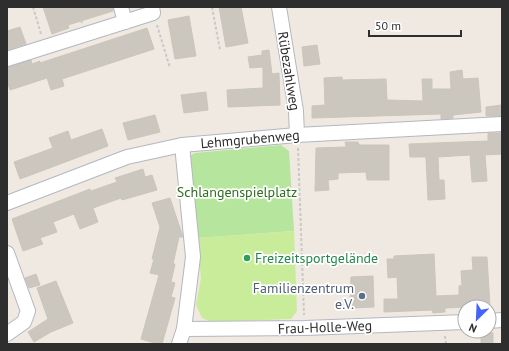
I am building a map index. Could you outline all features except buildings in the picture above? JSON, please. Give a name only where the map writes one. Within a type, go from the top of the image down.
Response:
[{"type":"street","points":[[121,7],[125,22]]},
{"type":"street","name":"Rübezahlweg","points":[[279,7],[296,111],[297,135]]},
{"type":"street","points":[[7,59],[125,22],[153,10]]},
{"type":"street","name":"Lehmgrubenweg","points":[[7,203],[127,157],[182,145],[297,135],[502,124]]},
{"type":"street","points":[[179,344],[184,330],[193,257],[182,145]]},
{"type":"street","points":[[7,253],[28,311],[24,322],[7,334]]},
{"type":"street","name":"Frau-Holle-Weg","points":[[184,330],[305,328],[457,322]]},
{"type":"path","points":[[33,7],[45,46]]},
{"type":"path","points":[[76,7],[85,34]]},
{"type":"path","points":[[212,7],[220,50]]},
{"type":"path","points":[[153,10],[170,68]]},
{"type":"path","points":[[297,135],[305,328]]},
{"type":"green space","name":"Schlangenspielplatz","points":[[281,145],[289,151],[294,231],[197,238],[188,157],[195,153]]},
{"type":"green space","name":"Freizeitsportgelände","points":[[294,231],[297,311],[291,319],[212,322],[202,318],[196,305],[201,278],[197,238]]},
{"type":"place","name":"Freizeitsportgelände","points":[[247,258]]},
{"type":"place","name":"Familienzentrum e.V.","points":[[362,296]]}]
